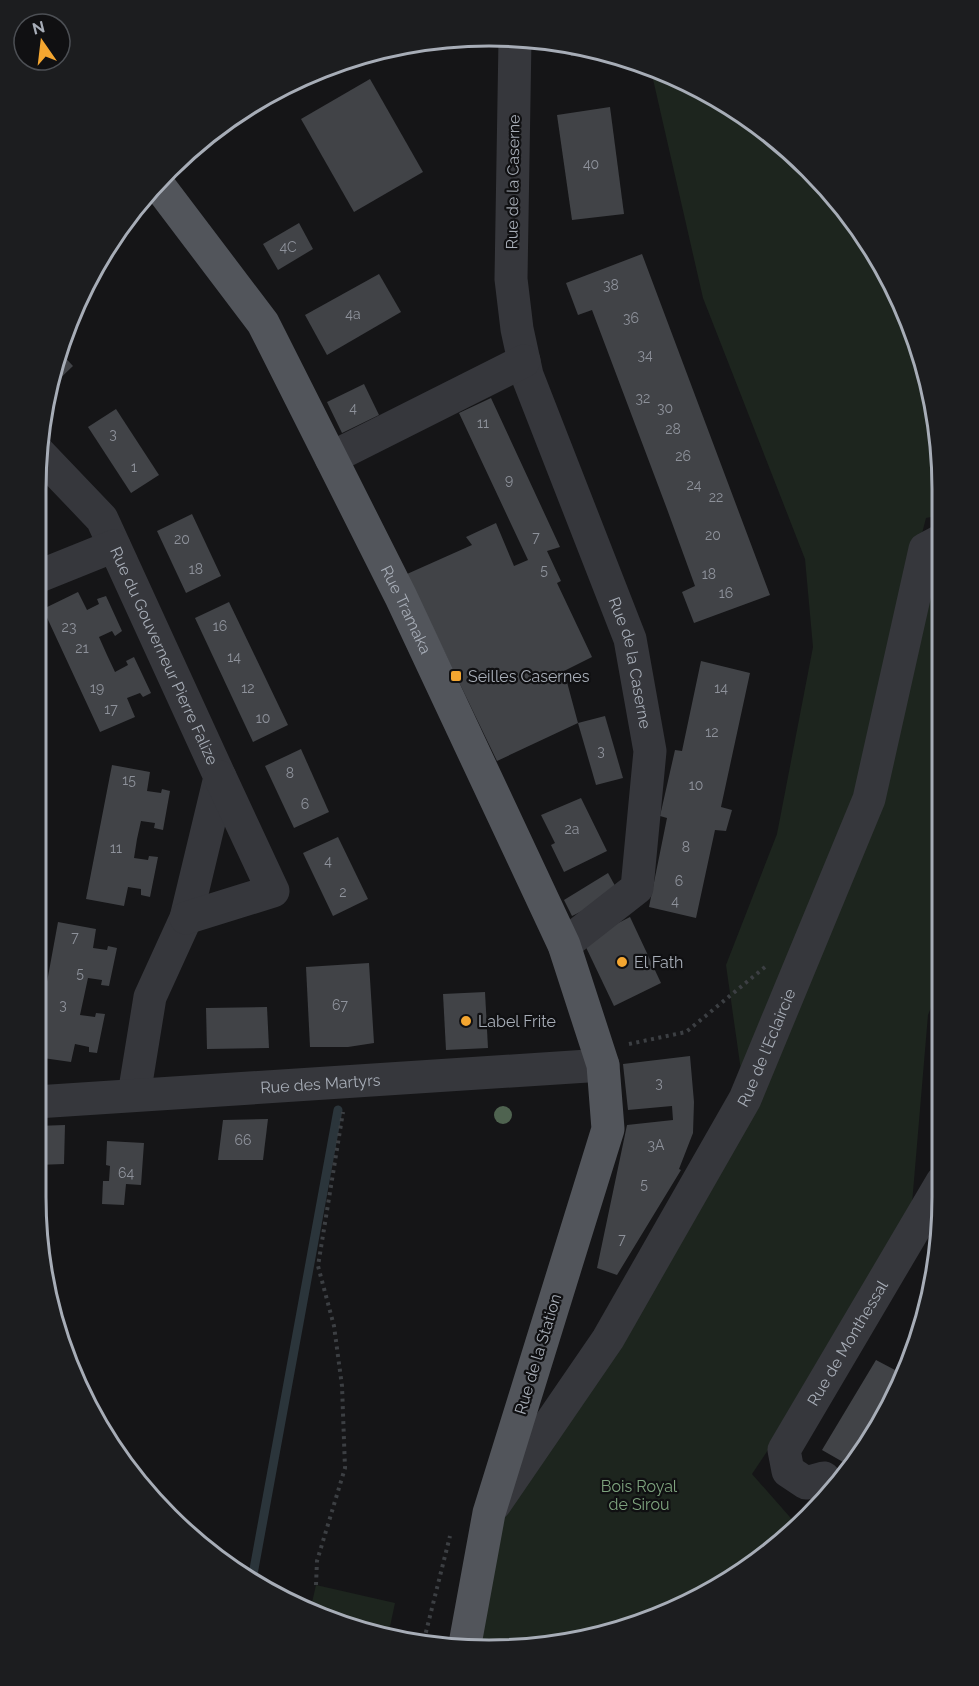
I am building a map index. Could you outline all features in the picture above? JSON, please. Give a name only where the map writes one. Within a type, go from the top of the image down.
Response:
[{"type":"main road","name":"Rue Tramaka","points":[[162,190],[263,323],[401,597],[564,945],[601,1058]]},
{"type":"main road","name":"Rue de la Station","points":[[466,1639],[489,1513],[608,1129],[601,1058]]},
{"type":"street","name":"Rue de la Caserne","points":[[515,47],[511,279],[524,361],[527,375],[630,639],[650,751],[636,888],[564,945]]},
{"type":"street","points":[[331,458],[524,361]]},
{"type":"street","points":[[47,461],[102,519],[114,546]]},
{"type":"street","name":"Rue de l'Eclaircie","points":[[489,1513],[608,1339],[745,1099],[869,799],[925,549],[932,545]]},
{"type":"street","name":"Rue du Gouverneur Pierre Falize","points":[[46,573],[114,546],[273,891],[186,918]]},
{"type":"street","name":"Rue du Gouverneur Pierre Falize","points":[[134,1095],[150,997],[186,918],[220,777]]},
{"type":"street","name":"Rue des Martyrs","points":[[46,1101],[348,1081],[601,1058]]},
{"type":"street","name":"Rue de Monthessal","points":[[824,1478],[806,1483],[788,1471],[784,1450],[932,1199]]},
{"type":"path","points":[[601,1058],[686,1032],[773,960]]},
{"type":"path","points":[[316,1585],[317,1561],[345,1468],[342,1386],[334,1326],[318,1266],[348,1081]]},
{"type":"green space","name":"Bois Royal de Sirou","points":[[653,78],[685,92],[736,121],[782,156],[823,197],[858,243],[887,294],[909,347],[924,403],[932,461],[932,517],[926,518],[919,545],[932,589],[932,1005],[928,1015],[909,1239],[752,1474],[792,1520],[782,1530],[736,1565],[711,1580],[659,1606],[632,1616],[547,1636],[480,1640],[489,1513],[745,1099],[726,965],[777,834],[813,647],[805,559],[703,298]]},
{"type":"green space","points":[[316,1585],[395,1603],[390,1628],[347,1616],[312,1602]]},
{"type":"building","points":[[370,79],[423,172],[354,212],[301,119]]},
{"type":"building","points":[[610,107],[624,214],[572,220],[557,115]]},
{"type":"building","points":[[299,223],[313,249],[278,270],[263,244]]},
{"type":"building","points":[[642,254],[770,595],[694,623],[682,592],[695,586],[667,509],[592,310],[578,315],[566,283]]},
{"type":"building","points":[[379,274],[401,312],[327,355],[305,315]]},
{"type":"building","points":[[67,359],[73,366],[62,377]]},
{"type":"building","points":[[364,384],[379,415],[342,433],[327,402]]},
{"type":"building","points":[[491,398],[560,547],[547,551],[561,581],[557,583],[592,657],[564,671],[578,723],[497,761],[407,574],[472,545],[466,537],[496,523],[514,566],[528,560],[459,413]]},
{"type":"building","points":[[116,409],[159,475],[131,493],[88,427]]},
{"type":"building","points":[[192,514],[221,576],[186,593],[157,531]]},
{"type":"building","points":[[78,592],[87,610],[99,604],[97,599],[106,596],[122,631],[115,636],[112,631],[99,637],[107,655],[115,672],[128,665],[126,661],[134,657],[151,693],[143,697],[140,693],[127,698],[135,717],[100,732],[46,615],[46,608]]},
{"type":"building","points":[[229,602],[288,725],[253,742],[195,618]]},
{"type":"building","points":[[701,661],[750,673],[721,807],[732,810],[726,831],[715,830],[696,918],[649,907],[667,818],[660,816],[675,750],[682,751]]},
{"type":"building","points":[[605,716],[623,778],[596,785],[578,723]]},
{"type":"building","points":[[301,749],[329,812],[294,828],[265,766]]},
{"type":"building","points":[[112,765],[150,772],[147,791],[161,793],[162,789],[170,791],[163,830],[154,828],[155,823],[141,821],[137,839],[134,858],[148,860],[149,856],[158,857],[150,897],[141,895],[141,889],[128,887],[124,906],[86,899]]},
{"type":"building","points":[[581,798],[607,851],[564,872],[551,845],[555,843],[541,815]]},
{"type":"building","points":[[338,837],[368,899],[333,916],[303,853]]},
{"type":"building","points":[[608,873],[619,893],[572,916],[564,900]]},
{"type":"building","name":"El Fath","points":[[630,917],[661,983],[614,1006],[583,941]]},
{"type":"building","points":[[58,922],[96,929],[93,948],[107,950],[108,946],[117,948],[109,986],[101,985],[102,980],[88,978],[80,1015],[95,1017],[96,1013],[105,1014],[97,1053],[89,1052],[89,1047],[75,1044],[71,1062],[46,1058],[46,987]]},
{"type":"building","points":[[369,963],[374,1043],[348,1047],[310,1047],[306,967]]},
{"type":"building","name":"Label Frite","points":[[485,992],[488,1048],[446,1050],[443,994]]},
{"type":"building","points":[[267,1007],[269,1048],[207,1049],[206,1008]]},
{"type":"building","points":[[690,1056],[694,1102],[693,1133],[679,1169],[681,1170],[617,1275],[597,1268],[627,1125],[673,1120],[672,1106],[628,1110],[623,1064]]},
{"type":"building","points":[[268,1119],[263,1160],[218,1160],[223,1120]]},
{"type":"building","points":[[65,1125],[64,1164],[46,1165],[46,1126]]},
{"type":"building","points":[[107,1141],[144,1143],[141,1185],[126,1184],[124,1205],[102,1204],[103,1181],[109,1181],[110,1166],[106,1165]]},
{"type":"building","points":[[876,1360],[895,1370],[901,1360],[873,1418],[844,1462],[822,1450]]},
{"type":"waterway","points":[[254,1571],[338,1110]]},
{"type":"place","name":"Seilles Casernes","points":[[456,676]]},
{"type":"place","name":"El Fath","points":[[622,962]]},
{"type":"place","name":"Label Frite","points":[[466,1021]]}]
